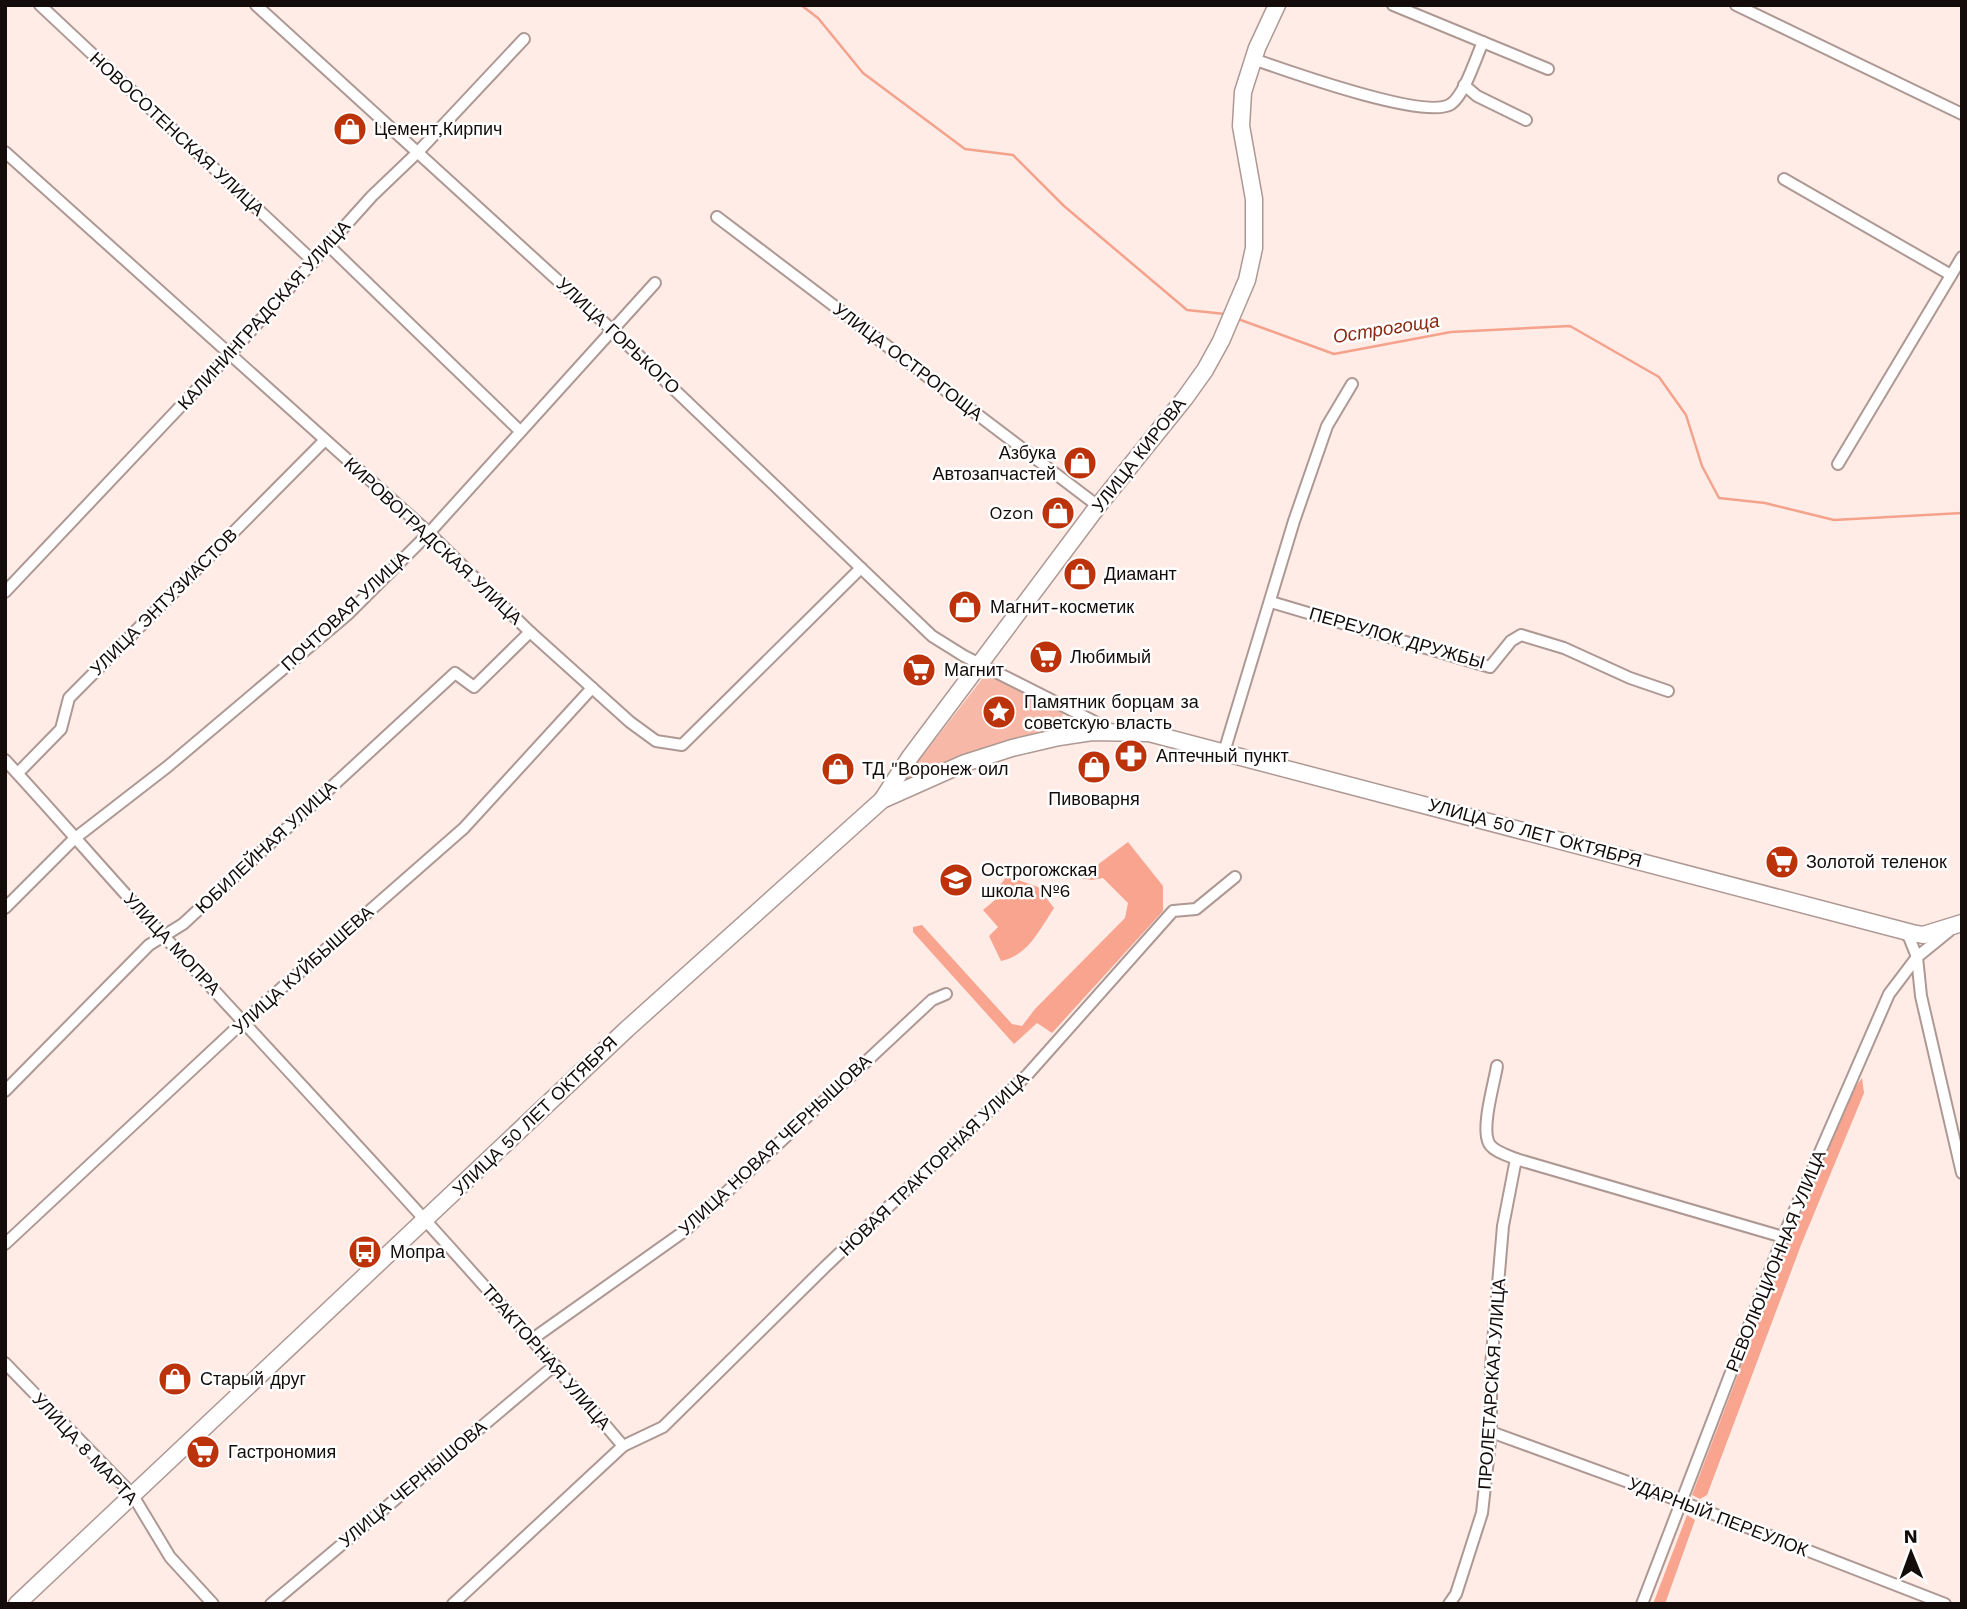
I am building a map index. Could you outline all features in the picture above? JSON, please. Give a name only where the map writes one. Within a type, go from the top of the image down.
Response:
[{"type":"main road","name":"УЛИЦА КИРОВА","points":[[883,800],[910,757],[1098,506],[1185,398],[1221,341],[1241,296],[1251,263],[1255,232],[1254,200],[1241,126],[1243,92],[1253,59],[1277,5]]},
{"type":"main road","name":"УЛИЦА 50 ЛЕТ ОКТЯБРЯ","points":[[17,1604],[627,1029],[883,800],[940,773],[1012,748],[1059,737],[1113,731],[1149,733],[1902,931],[1923,935],[1958,925]]},
{"type":"street","name":"НОВОСОТЕНСКАЯ УЛИЦА","points":[[40,5],[314,262]]},
{"type":"street","name":"УЛИЦА ГОРЬКОГО","points":[[256,5],[611,329],[932,636],[981,663]]},
{"type":"street","points":[[1394,5],[1548,69]]},
{"type":"street","points":[[1736,5],[1962,114]]},
{"type":"street","name":"КАЛИНИНГРАДСКАЯ УЛИЦА","points":[[5,592],[230,354],[372,196],[418,152],[524,39]]},
{"type":"street","points":[[1253,59],[1353,92],[1408,105],[1445,106],[1452,103],[1464,85],[1483,42]]},
{"type":"street","points":[[1464,85],[1477,96],[1526,120]]},
{"type":"street","name":"КИРОВОГРАДСКАЯ УЛИЦА","points":[[5,152],[429,533],[530,632],[630,722],[656,741],[682,745],[861,568]]},
{"type":"street","points":[[1784,179],[1951,275]]},
{"type":"street","name":"УЛИЦА ОСТРОГОЩА","points":[[717,217],[1098,506]]},
{"type":"street","points":[[329,246],[520,431]]},
{"type":"street","points":[[1838,464],[1962,257]]},
{"type":"street","name":"ПОЧТОВАЯ УЛИЦА","points":[[5,908],[74,839],[167,767],[347,615],[429,533],[655,283]]},
{"type":"street","points":[[1224,752],[1294,521],[1327,426],[1352,384]]},
{"type":"street","name":"УЛИЦА ЭНТУЗИАСТОВ","points":[[18,773],[61,729],[69,698],[325,439]]},
{"type":"street","name":"ПЕРЕУЛОК ДРУЖБЫ","points":[[1271,602],[1490,667],[1511,641],[1521,635],[1564,648],[1630,678],[1668,691]]},
{"type":"street","name":"ЮБИЛЕЙНАЯ УЛИЦА","points":[[5,1091],[149,945],[183,924],[455,673],[474,687],[530,632]]},
{"type":"street","name":"УЛИЦА 50 ЛЕТ ОКТЯБРЯ","points":[[981,663],[1113,731]]},
{"type":"street","name":"УЛИЦА КУЙБЫШЕВА","points":[[5,1244],[244,1021],[464,828],[592,688]]},
{"type":"street","name":"УЛИЦА МОПРА","points":[[5,760],[74,839],[426,1220]]},
{"type":"street","name":"НОВАЯ ТРАКТОРНАЯ УЛИЦА","points":[[623,1446],[663,1427],[1028,1074],[1173,911],[1196,909],[1235,877]]},
{"type":"street","points":[[1917,957],[1958,925]]},
{"type":"street","points":[[1902,931],[1909,937],[1917,957],[1921,996],[1962,1173]]},
{"type":"street","points":[[1917,957],[1923,935]]},
{"type":"street","name":"РЕВОЛЮЦИОННАЯ УЛИЦА","points":[[1642,1604],[1783,1237],[1889,994],[1917,957]]},
{"type":"street","name":"УЛИЦА НОВАЯ ЧЕРНЫШОВА","points":[[531,1340],[685,1230],[932,1000],[946,994]]},
{"type":"street","points":[[1497,1066],[1487,1125],[1488,1141],[1494,1149],[1516,1159],[1783,1237]]},
{"type":"street","name":"ПРОЛЕТАРСКАЯ УЛИЦА","points":[[1449,1604],[1457,1594],[1482,1513],[1491,1432],[1491,1366],[1503,1226],[1516,1159]]},
{"type":"street","name":"ТРАКТОРНАЯ УЛИЦА","points":[[426,1220],[623,1446],[453,1604]]},
{"type":"street","name":"УЛИЦА 8 МАРТА","points":[[5,1363],[132,1494],[170,1557],[213,1604]]},
{"type":"street","name":"УЛИЦА ЧЕРНЫШОВА","points":[[271,1604],[555,1365]]},
{"type":"street","name":"УДАРНЫЙ ПЕРЕУЛОК","points":[[1491,1432],[1680,1501],[1945,1604]]},
{"type":"shaded area","points":[[996,678],[1063,713],[1061,727],[946,762],[903,781],[982,679]]},
{"type":"shaded area","points":[[1128,842],[1163,886],[1163,911],[1052,1033],[1037,1023],[1014,1044],[913,932],[913,927],[922,925],[1012,1024],[1022,1026],[1035,1009],[1125,918],[1128,903],[1103,878],[1080,878]]},
{"type":"shaded area","points":[[1007,876],[1038,887],[1054,908],[1026,948],[1001,961],[989,936],[998,927],[983,910],[995,900],[997,889]]},
{"type":"shaded area","points":[[1862,1078],[1864,1093],[1801,1245],[1707,1495],[1700,1499],[1692,1495],[1789,1241],[1856,1086]]},
{"type":"shaded area","points":[[1687,1515],[1695,1520],[1665,1604],[1653,1604]]},
{"type":"waterway","name":"Острогоща","points":[[801,5],[818,18],[863,73],[965,149],[1013,155],[1064,206],[1187,310],[1225,314]]},
{"type":"waterway","name":"Острогоща","points":[[1238,319],[1334,354],[1451,332],[1570,326],[1659,377],[1686,415],[1702,466],[1719,498],[1765,503],[1834,520],[1962,513]]},
{"type":"place","name":"Цемент,Кирпич","points":[[350,129]]},
{"type":"place","name":"Азбука Автозапчастей","points":[[1080,463]]},
{"type":"place","name":"Ozon","points":[[1058,513]]},
{"type":"place","name":"Диамант","points":[[1080,574]]},
{"type":"place","name":"Магнит-косметик","points":[[965,607]]},
{"type":"place","name":"Любимый","points":[[1046,657]]},
{"type":"place","name":"Магнит","points":[[919,670]]},
{"type":"place","name":"Памятник борцам за советскую власть","points":[[999,712]]},
{"type":"place","name":"Аптечный пункт","points":[[1131,756]]},
{"type":"place","name":"Пивоварня","points":[[1094,767]]},
{"type":"place","name":"ТД \"Воронеж оил","points":[[838,769]]},
{"type":"place","name":"Золотой теленок","points":[[1782,862]]},
{"type":"place","name":"Острогожская школа №6","points":[[956,880]]},
{"type":"place","name":"Мопра","points":[[365,1252]]},
{"type":"place","name":"Старый друг","points":[[175,1379]]},
{"type":"place","name":"Гастрономия","points":[[203,1452]]}]
